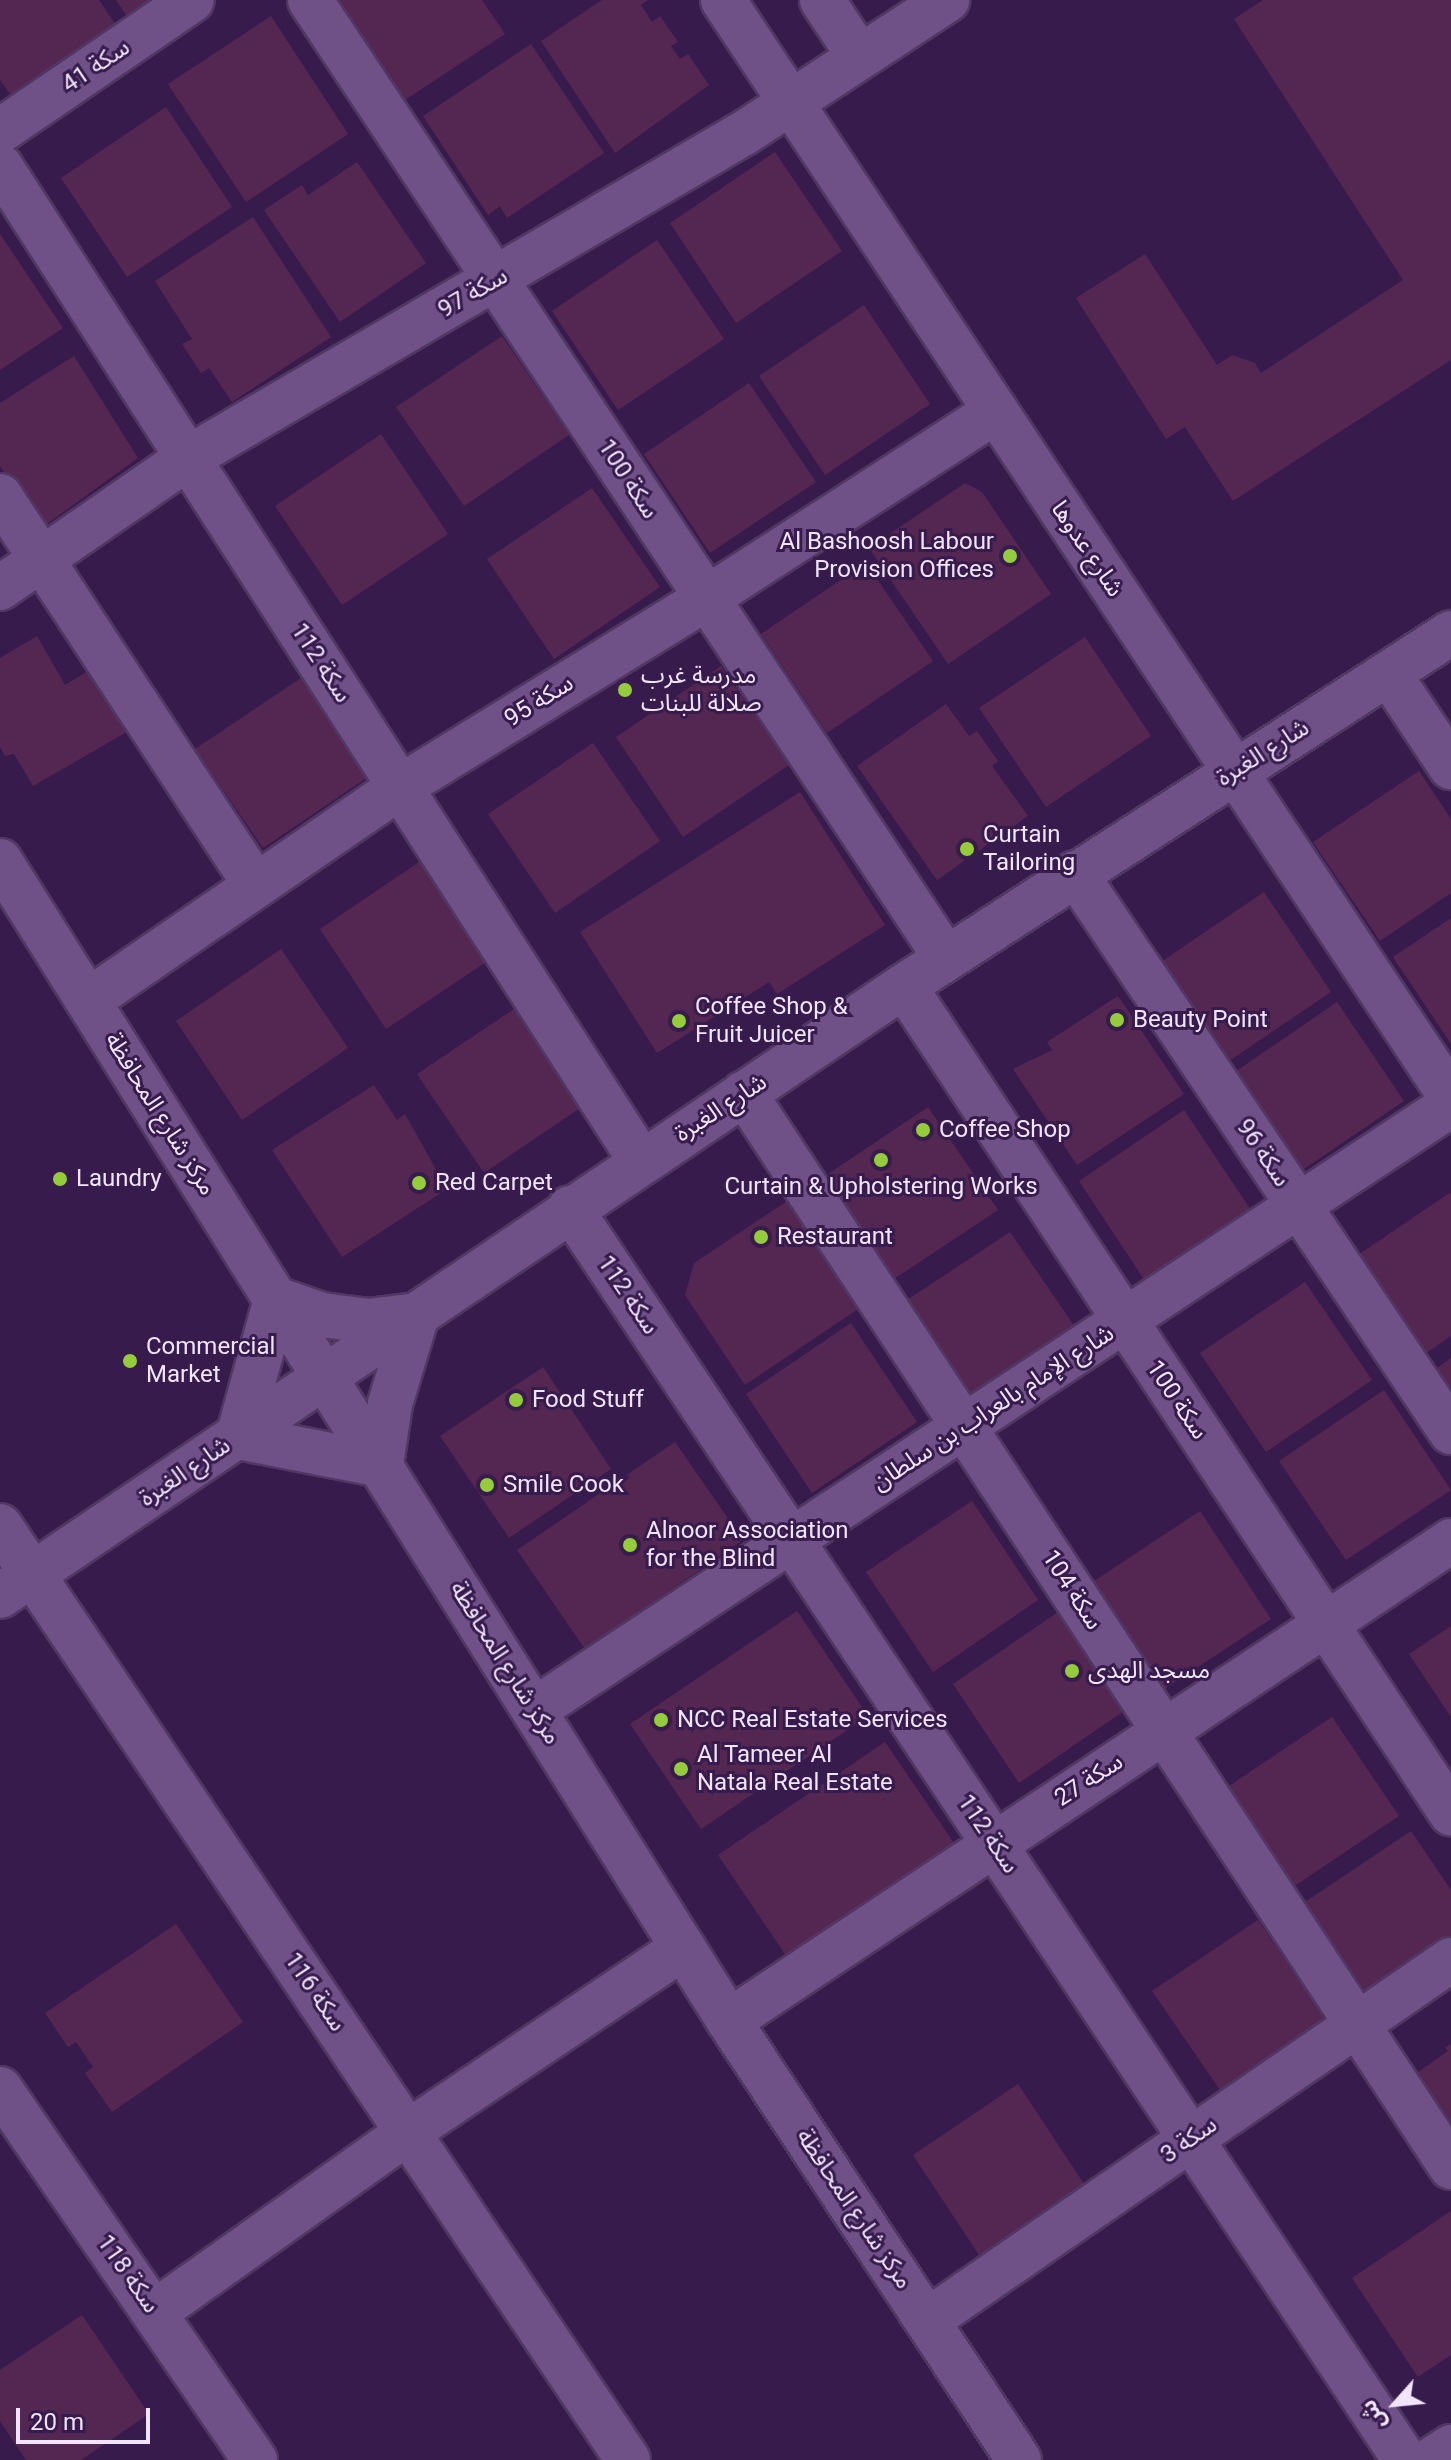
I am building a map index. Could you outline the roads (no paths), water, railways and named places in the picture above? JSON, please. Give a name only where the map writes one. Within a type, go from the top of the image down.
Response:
[{"type":"street","name":"سكة 41","points":[[0,131],[192,0]]},
{"type":"street","name":"سكة 100","points":[[310,0],[946,958]]},
{"type":"street","name":"شارع عدوها","points":[[723,0],[1451,1097]]},
{"type":"street","points":[[822,0],[859,56]]},
{"type":"street","name":"سكة 97","points":[[0,588],[188,458],[744,133],[947,0]]},
{"type":"street","name":"سكة 112","points":[[0,166],[641,1161]]},
{"type":"street","name":"سكة 95","points":[[89,1000],[400,787],[707,598],[996,411]]},
{"type":"street","points":[[0,496],[256,885]]},
{"type":"street","name":"شارع الغبرة","points":[[17,1585],[570,1208],[946,958],[1451,633]]},
{"type":"street","points":[[1389,674],[1451,767]]},
{"type":"street","name":"مركز شارع المحافظة","points":[[0,861],[729,2021],[1019,2460]]},
{"type":"street","name":"سكة 96","points":[[1075,873],[1451,1432]]},
{"type":"street","name":"سكة 100","points":[[904,986],[1451,1813]]},
{"type":"street","name":"سكة 104","points":[[744,1093],[1451,2167]]},
{"type":"street","name":"شارع الإمام بالعراب بن سلطان","points":[[534,1710],[1451,1105]]},
{"type":"street","name":"سكة 112","points":[[570,1208],[1405,2460]]},
{"type":"street","points":[[276,1299],[322,1315],[368,1321],[417,1315],[390,1404],[381,1465],[238,1437],[276,1299]]},
{"type":"street","name":"سكة 116","points":[[0,1526],[17,1585],[408,2132],[628,2460]]},
{"type":"street","name":"سكة 27","points":[[729,2021],[1451,1541]]},
{"type":"street","points":[[155,2312],[408,2132],[683,1948]]},
{"type":"street","name":"سكة 3","points":[[928,2320],[1451,1960]]},
{"type":"street","name":"سكة 118","points":[[0,2089],[255,2460]]},
{"type":"street","points":[[1431,2460],[1451,2447]]},
{"type":"place","name":"Al Bashoosh Labour Provision Offices","points":[[1010,556]]},
{"type":"place","name":"مدرسة غرب صلالة للبنات","points":[[625,690]]},
{"type":"place","name":"Curtain Tailoring","points":[[967,849]]},
{"type":"place","name":"Beauty Point","points":[[1117,1020]]},
{"type":"place","name":"Coffee Shop & Fruit Juicer","points":[[679,1021]]},
{"type":"place","name":"Coffee Shop","points":[[923,1130]]},
{"type":"place","name":"Curtain & Upholstering Works","points":[[881,1160]]},
{"type":"place","name":"Laundry","points":[[60,1179]]},
{"type":"place","name":"Red Carpet","points":[[419,1183]]},
{"type":"place","name":"Restaurant","points":[[761,1237]]},
{"type":"place","name":"Commercial Market","points":[[130,1361]]},
{"type":"place","name":"Food Stuff","points":[[516,1400]]},
{"type":"place","name":"Smile Cook","points":[[487,1485]]},
{"type":"place","name":"Alnoor Association for the Blind","points":[[630,1545]]},
{"type":"place","name":"مسجد الهدى","points":[[1072,1671]]},
{"type":"place","name":"NCC Real Estate Services","points":[[661,1720]]},
{"type":"place","name":"Al Tameer Al Natala Real Estate","points":[[681,1769]]}]
